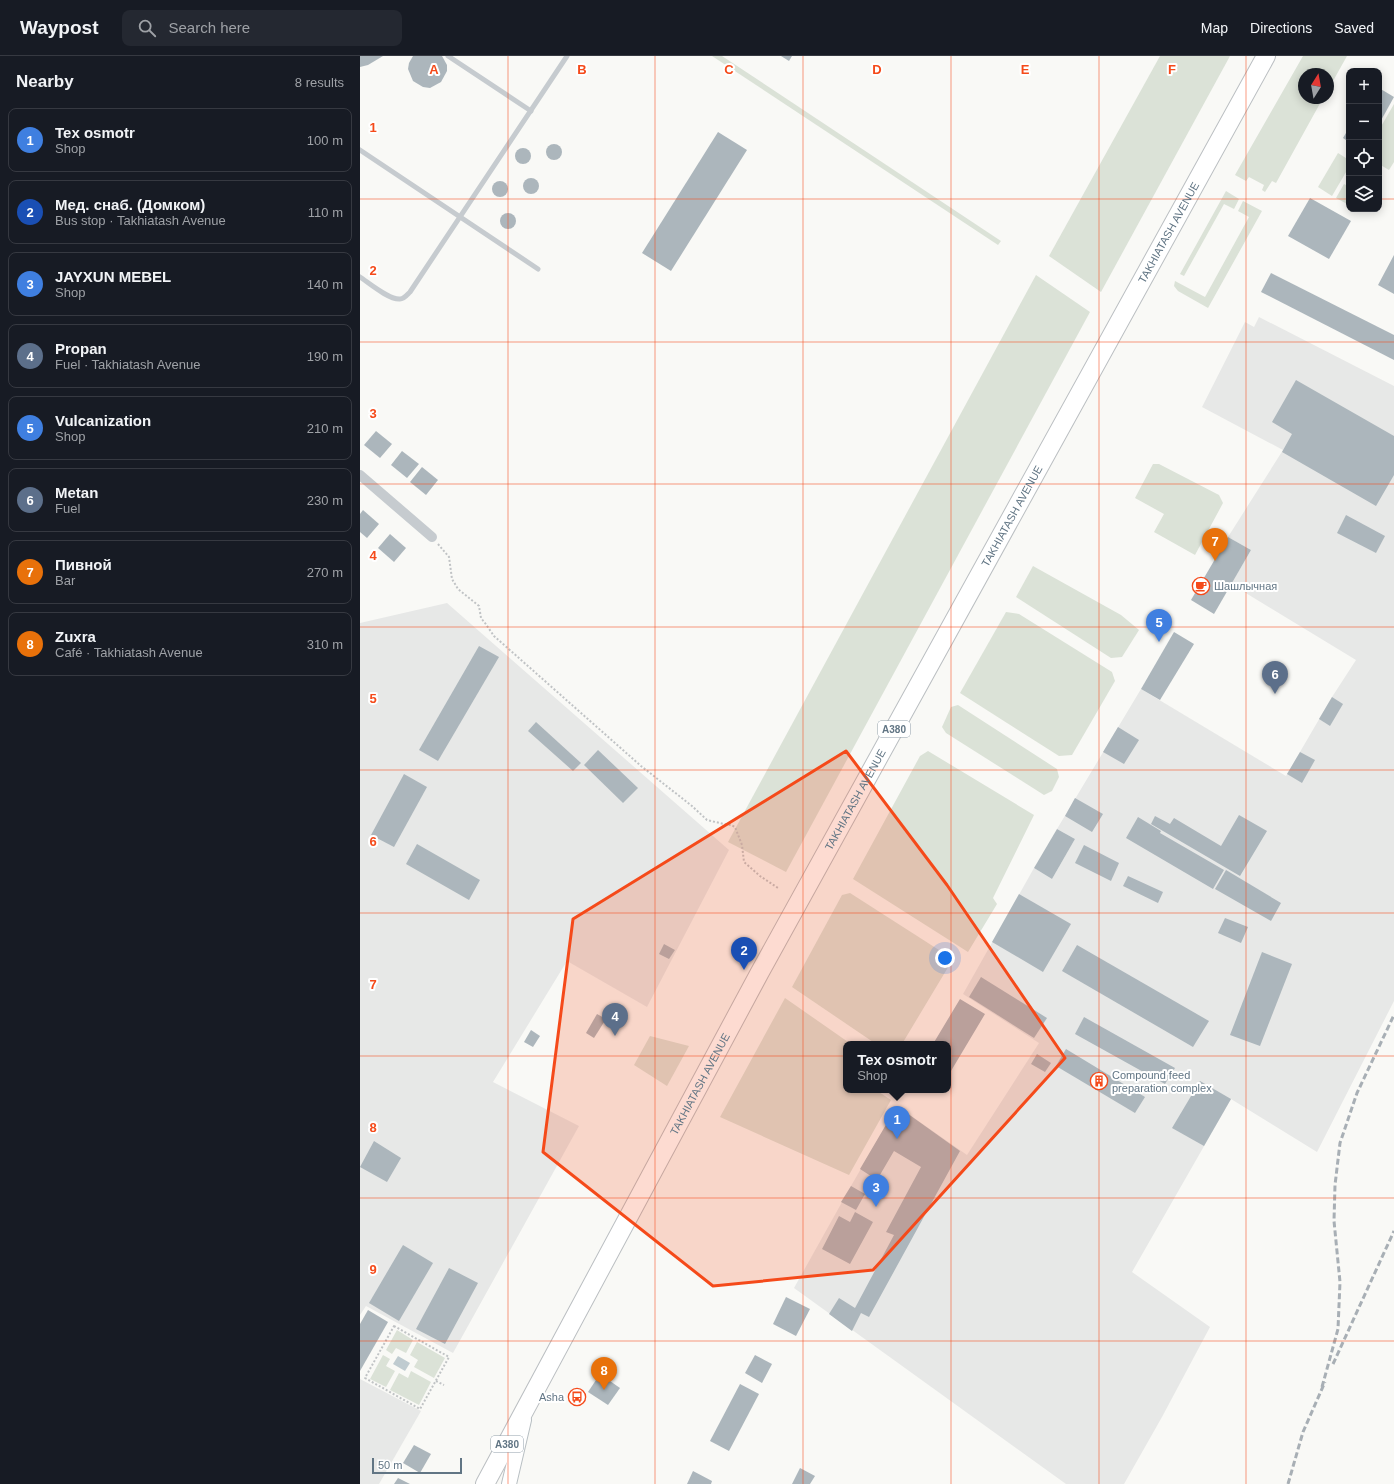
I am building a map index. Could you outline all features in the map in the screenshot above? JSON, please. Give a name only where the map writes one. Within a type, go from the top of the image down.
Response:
[{"type":"highway","name":"TAKHIATASH AVENUE","points":[[485,1484],[764,965],[1266,56]]},
{"type":"street","points":[[360,475],[432,537]]},
{"type":"street","points":[[509,1484],[528,1404]]},
{"type":"lane","points":[[448,56],[531,111]]},
{"type":"lane","points":[[360,277],[391,298],[405,298],[567,56]]},
{"type":"lane","points":[[360,150],[538,269]]},
{"type":"path","points":[[432,537],[449,557],[452,579],[458,589],[479,606],[481,618],[494,636],[641,766],[692,806],[707,820],[731,824],[735,827],[742,845],[744,862],[760,876],[778,888]]},
{"type":"path","points":[[394,1326],[449,1357],[436,1381],[420,1409],[365,1378],[394,1326]]},
{"type":"path","points":[[436,1381],[444,1385]]},
{"type":"highlighted area","points":[[846,751],[947,885],[1065,1058],[873,1270],[713,1286],[543,1152],[573,919]]},
{"type":"shaded area","points":[[712,56],[722,56],[1001,241],[998,245]]},
{"type":"shaded area","points":[[1160,56],[1230,56],[1101,292],[1049,256]]},
{"type":"shaded area","points":[[1303,56],[1347,56],[1334,79],[1334,68],[1298,68],[1298,104],[1320,104],[1276,183],[1272,181],[1265,192],[1262,190],[1264,185],[1249,177],[1246,181],[1235,175]]},
{"type":"shaded area","points":[[1394,104],[1394,162],[1389,170],[1382,166],[1382,125]]},
{"type":"shaded area","points":[[1338,153],[1346,158],[1346,172],[1332,196],[1318,187]]},
{"type":"shaded area","points":[[1344,184],[1346,185],[1346,203],[1336,198]]},
{"type":"shaded area","points":[[1226,191],[1239,199],[1234,209],[1224,204],[1184,276],[1180,274]]},
{"type":"shaded area","points":[[1243,201],[1262,211],[1208,308],[1178,291],[1174,286],[1175,281],[1205,297],[1249,217],[1238,211]]},
{"type":"shaded area","points":[[1036,275],[1090,312],[786,872],[728,842]]},
{"type":"shaded area","points":[[1259,317],[1394,386],[1394,1001],[1317,1152],[1231,1099],[1132,1272],[1210,1327],[1124,1484],[1066,1484],[794,1288],[897,1106],[967,1155],[1039,1043],[963,994],[1034,868],[1052,879],[1075,839],[1057,829],[1141,689],[1286,776],[1332,697],[1356,660],[1231,584],[1251,550],[1228,537],[1283,450],[1202,407],[1245,322],[1254,327]]},
{"type":"shaded area","points":[[1153,464],[1159,464],[1219,495],[1223,503],[1195,555],[1154,532],[1164,514],[1135,498]]},
{"type":"shaded area","points":[[1033,566],[1121,615],[1139,630],[1122,657],[1111,658],[1016,597]]},
{"type":"shaded area","points":[[447,603],[729,850],[647,1007],[567,961],[493,1082],[579,1126],[453,1353],[366,1306],[360,1315],[360,623]]},
{"type":"shaded area","points":[[1006,612],[1019,614],[1112,672],[1115,681],[1072,755],[1059,756],[960,693]]},
{"type":"shaded area","points":[[958,705],[1057,769],[1059,777],[1052,791],[1044,795],[946,733],[942,727],[951,707]]},
{"type":"shaded area","points":[[928,751],[1034,815],[993,898],[997,904],[968,952],[853,879],[920,756]]},
{"type":"shaded area","points":[[850,893],[953,959],[904,1041],[872,1041],[792,987],[842,895]]},
{"type":"shaded area","points":[[785,998],[847,1041],[843,1041],[843,1093],[880,1093],[891,1100],[849,1175],[720,1117]]},
{"type":"shaded area","points":[[650,1036],[689,1046],[667,1086],[634,1065]]},
{"type":"shaded area","points":[[397,1330],[413,1340],[406,1353],[396,1348],[392,1354],[386,1350]]},
{"type":"shaded area","points":[[417,1342],[445,1358],[434,1378],[414,1367],[418,1360],[410,1355]]},
{"type":"shaded area","points":[[383,1355],[390,1359],[386,1366],[395,1371],[386,1387],[370,1379]]},
{"type":"shaded area","points":[[398,1356],[410,1363],[405,1371],[393,1364]]},
{"type":"shaded area","points":[[411,1371],[431,1382],[419,1405],[390,1390],[399,1373],[408,1378]]},
{"type":"shaded area","points":[[360,1379],[421,1411],[379,1484],[360,1484]]},
{"type":"building","points":[[360,56],[383,56],[368,65],[360,67]]},
{"type":"building","points":[[413,56],[442,56],[447,65],[447,71],[441,82],[430,88],[423,87],[413,81],[408,69],[409,63]]},
{"type":"building","points":[[781,56],[792,56],[789,61]]},
{"type":"building","points":[[1382,90],[1394,97],[1382,119]]},
{"type":"building","points":[[718,132],[747,150],[671,271],[642,253]]},
{"type":"building","points":[[1346,133],[1346,140],[1343,138]]},
{"type":"building","points":[[554,144],[560,146],[562,152],[560,158],[554,160],[548,158],[546,152],[548,146]]},
{"type":"building","points":[[523,148],[529,150],[531,156],[529,162],[523,164],[517,162],[515,156],[517,150]]},
{"type":"building","points":[[531,178],[537,180],[539,186],[537,192],[531,194],[525,192],[523,186],[525,180]]},
{"type":"building","points":[[500,181],[506,183],[508,189],[506,195],[500,197],[494,195],[492,189],[494,183]]},
{"type":"building","points":[[1310,198],[1351,221],[1329,259],[1288,236]]},
{"type":"building","points":[[508,213],[514,215],[516,221],[514,227],[508,229],[502,227],[500,221],[502,215]]},
{"type":"building","points":[[1394,255],[1394,294],[1378,285]]},
{"type":"building","points":[[1271,273],[1394,335],[1394,360],[1261,292]]},
{"type":"building","points":[[1296,380],[1394,436],[1394,475],[1376,506],[1282,452],[1292,434],[1272,422]]},
{"type":"building","points":[[376,431],[392,444],[380,458],[364,445]]},
{"type":"building","points":[[402,451],[419,464],[407,478],[391,465]]},
{"type":"building","points":[[422,467],[438,480],[426,495],[410,482]]},
{"type":"building","points":[[363,510],[379,524],[367,538],[360,532],[360,514]]},
{"type":"building","points":[[1346,515],[1385,536],[1376,553],[1337,533]]},
{"type":"building","points":[[390,534],[406,548],[394,562],[378,548]]},
{"type":"building","points":[[1228,537],[1251,550],[1214,614],[1191,600]]},
{"type":"building","points":[[1174,632],[1194,644],[1160,700],[1141,689]]},
{"type":"building","points":[[479,646],[499,657],[438,761],[419,750]]},
{"type":"building","points":[[1332,697],[1343,704],[1330,726],[1319,719]]},
{"type":"building","points":[[536,722],[581,763],[573,771],[528,731]]},
{"type":"building","points":[[1118,727],[1139,740],[1124,764],[1103,752]]},
{"type":"building","points":[[598,750],[638,788],[623,803],[584,765]]},
{"type":"building","points":[[1300,752],[1315,760],[1302,783],[1287,774]]},
{"type":"building","points":[[404,774],[427,787],[394,847],[371,835]]},
{"type":"building","points":[[1075,798],[1103,814],[1092,832],[1065,816]]},
{"type":"building","points":[[1239,815],[1267,831],[1240,876],[1151,824],[1155,816],[1170,824],[1174,818],[1221,846]]},
{"type":"building","points":[[1138,817],[1161,831],[1160,833],[1224,870],[1213,889],[1126,838]]},
{"type":"building","points":[[1057,829],[1075,839],[1052,879],[1034,868]]},
{"type":"building","points":[[417,844],[480,880],[469,900],[406,864]]},
{"type":"building","points":[[1084,845],[1119,863],[1111,881],[1075,863]]},
{"type":"building","points":[[1226,870],[1281,903],[1271,921],[1215,889]]},
{"type":"building","points":[[1128,876],[1163,892],[1158,903],[1123,886]]},
{"type":"building","points":[[1019,894],[1071,924],[1043,972],[992,942]]},
{"type":"building","points":[[1225,918],[1248,927],[1241,943],[1218,933]]},
{"type":"building","points":[[664,944],[675,950],[669,959],[659,954]]},
{"type":"building","points":[[1077,945],[1209,1021],[1193,1047],[1062,971]]},
{"type":"building","points":[[1262,952],[1292,964],[1260,1046],[1230,1035]]},
{"type":"building","points":[[981,977],[1047,1018],[1034,1038],[969,997]]},
{"type":"building","points":[[960,999],[985,1014],[951,1071],[951,1041],[935,1041]]},
{"type":"building","points":[[597,1014],[606,1019],[594,1038],[586,1033]]},
{"type":"building","points":[[1084,1017],[1175,1068],[1165,1084],[1075,1034]]},
{"type":"building","points":[[531,1030],[540,1036],[533,1047],[524,1042]]},
{"type":"building","name":"Compound feed preparation complex","points":[[1066,1049],[1145,1097],[1135,1113],[1056,1066]]},
{"type":"building","points":[[1037,1054],[1051,1063],[1045,1072],[1031,1064]]},
{"type":"building","points":[[1200,1081],[1231,1099],[1204,1146],[1172,1128]]},
{"type":"building","points":[[897,1106],[960,1151],[869,1317],[861,1313],[852,1331],[829,1314],[839,1298],[855,1308],[894,1235],[886,1232],[921,1167],[894,1151],[877,1180],[860,1169]]},
{"type":"building","points":[[374,1141],[401,1158],[387,1182],[360,1167]]},
{"type":"building","points":[[851,1186],[865,1194],[856,1210],[841,1202]]},
{"type":"building","points":[[855,1212],[873,1222],[850,1264],[822,1249],[839,1216],[850,1222]]},
{"type":"building","points":[[403,1245],[433,1263],[399,1321],[369,1303]]},
{"type":"building","points":[[449,1268],[478,1283],[445,1344],[416,1329]]},
{"type":"building","points":[[786,1297],[810,1309],[796,1336],[773,1324]]},
{"type":"building","points":[[368,1310],[388,1322],[360,1371],[360,1324]]},
{"type":"building","points":[[755,1355],[772,1364],[762,1383],[745,1373]]},
{"type":"building","points":[[600,1374],[620,1388],[608,1405],[588,1392]]},
{"type":"building","points":[[740,1384],[759,1394],[729,1451],[710,1441]]},
{"type":"building","points":[[414,1445],[431,1454],[420,1473],[403,1463]]},
{"type":"building","points":[[800,1468],[815,1476],[810,1484],[792,1484]]},
{"type":"building","points":[[693,1471],[712,1481],[711,1484],[687,1484]]},
{"type":"building","points":[[398,1478],[410,1484],[394,1484]]},
{"type":"railway","points":[[1322,1387],[1338,1329],[1340,1282],[1334,1221],[1335,1185],[1340,1143],[1357,1093],[1394,1015]]},
{"type":"railway","points":[[1333,1364],[1394,1231]]},
{"type":"railway","points":[[1288,1484],[1303,1432],[1325,1382]]},
{"type":"place","name":"Пивной","points":[[1215,561]]},
{"type":"place","name":"Шашлычная","points":[[1201,586]]},
{"type":"place","name":"Vulcanization","points":[[1159,642]]},
{"type":"place","name":"Metan","points":[[1275,694]]},
{"type":"place","name":"Мед. снаб. (Домком)","points":[[744,970]]},
{"type":"place","name":"Propan","points":[[615,1036]]},
{"type":"place","name":"Compound feed preparation complex","points":[[1099,1081]]},
{"type":"place","name":"Tex osmotr","points":[[897,1139]]},
{"type":"place","name":"JAYXUN MEBEL","points":[[876,1207]]},
{"type":"place","name":"Zuxra","points":[[604,1390]]},
{"type":"place","name":"Asha","points":[[577,1397]]}]
